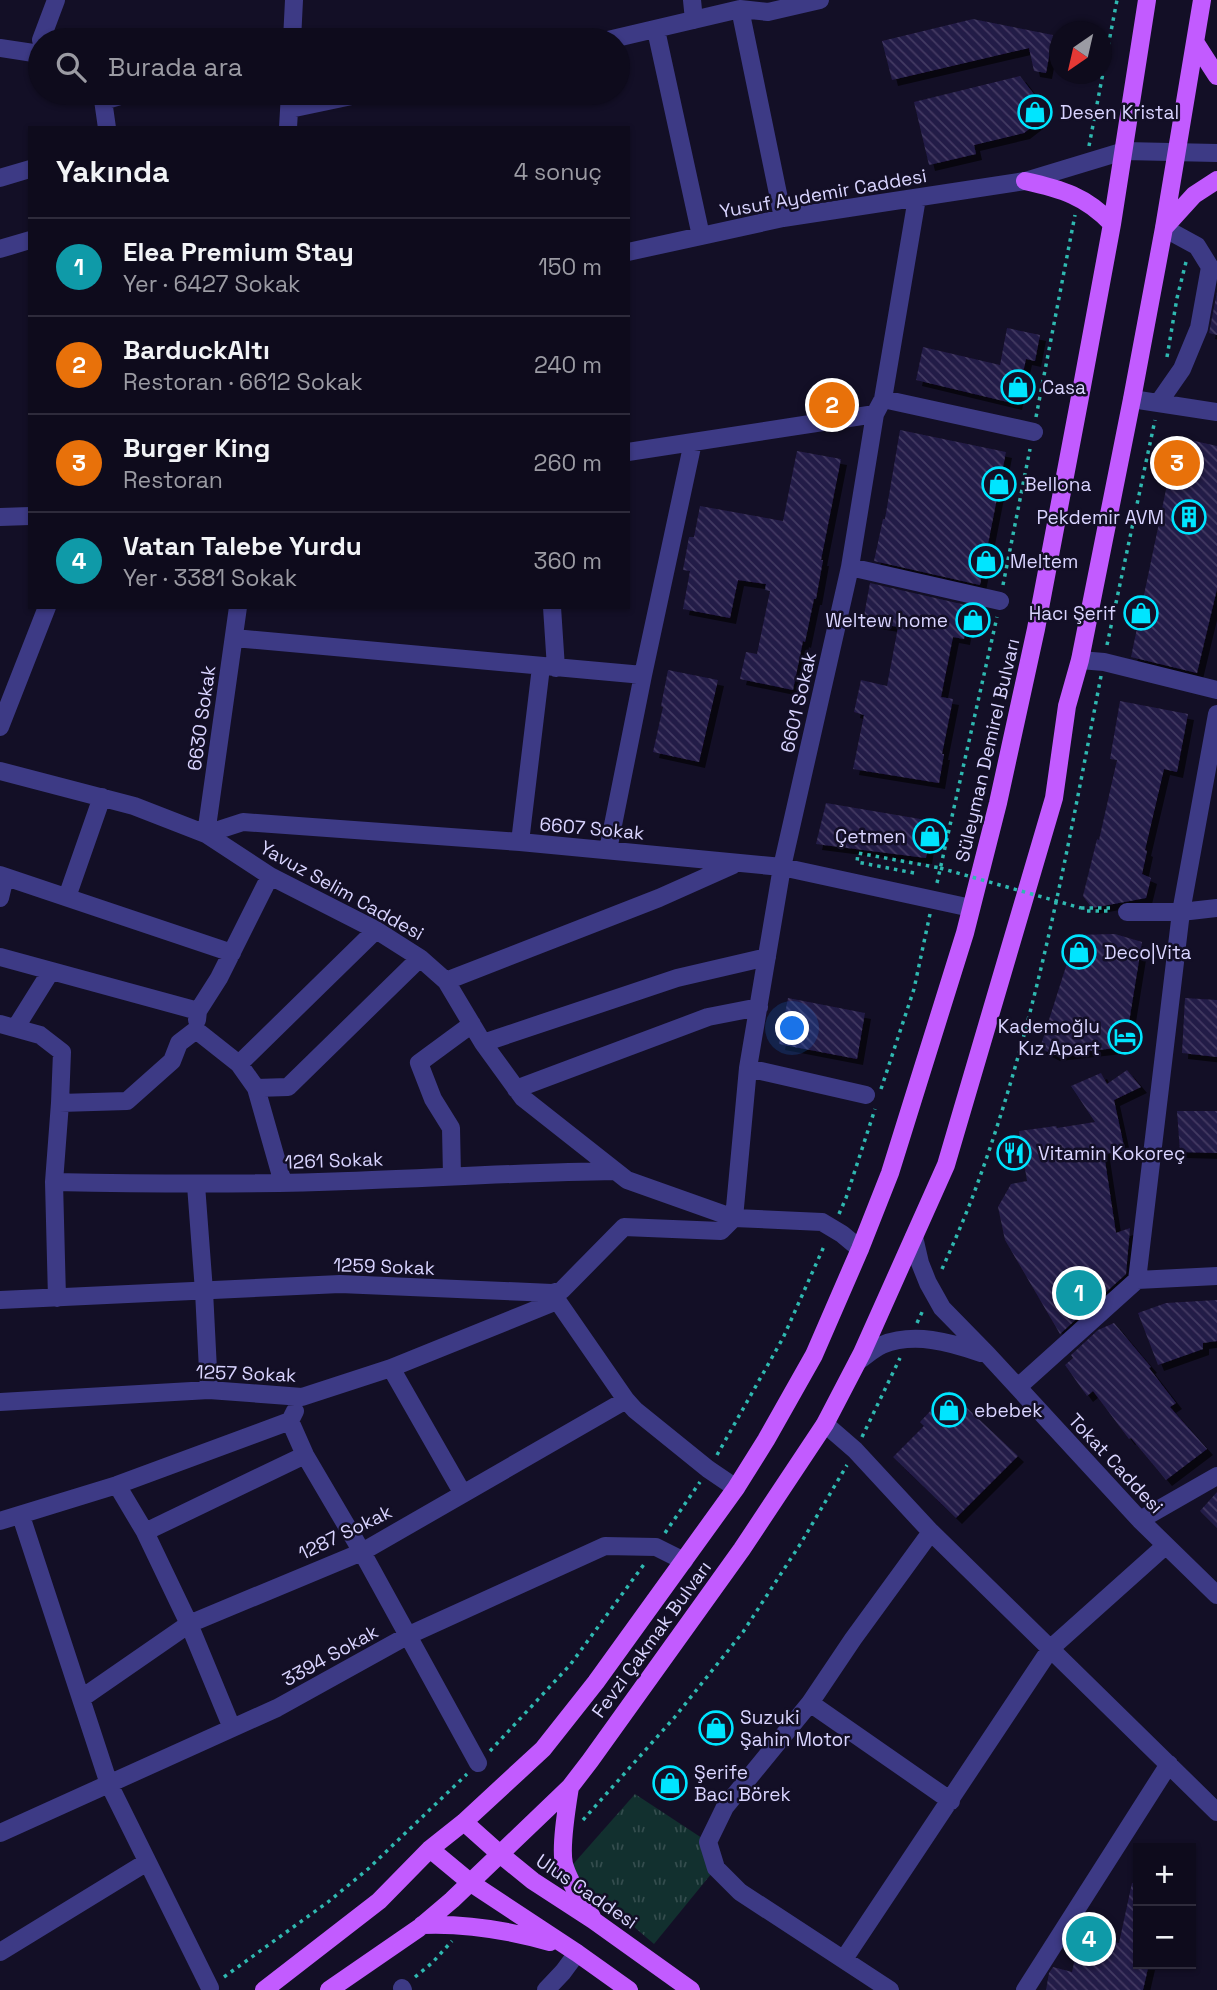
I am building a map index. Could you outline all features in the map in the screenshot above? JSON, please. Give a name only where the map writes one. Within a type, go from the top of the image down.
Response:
[{"type":"main road","name":"Süleyman Demirel Bulvarı","points":[[860,1249],[890,1173],[971,908],[998,803],[1036,629],[1112,224],[1147,0]]},
{"type":"main road","points":[[914,1237],[946,1165],[1051,811],[1067,706],[1080,660],[1164,228],[1202,0]]},
{"type":"main road","points":[[1195,42],[1217,76]]},
{"type":"main road","points":[[1164,228],[1194,195],[1217,180]]},
{"type":"main road","points":[[1025,181],[1054,187],[1078,196],[1112,224]]},
{"type":"main road","name":"Fevzi Çakmak Bulvarı","points":[[329,1990],[422,1925],[501,1855],[569,1787],[742,1549],[825,1424],[858,1361],[914,1237]]},
{"type":"main road","name":"Fevzi Çakmak Bulvarı","points":[[264,1990],[379,1900],[430,1849],[464,1822],[543,1749],[596,1682],[736,1488],[814,1355],[860,1249]]},
{"type":"main road","points":[[569,1787],[564,1863],[593,1920]]},
{"type":"main road","name":"Ulus Caddesi","points":[[464,1822],[533,1881],[691,1990]]},
{"type":"main road","points":[[430,1849],[471,1883],[629,1990]]},
{"type":"main road","points":[[422,1925],[483,1927],[523,1934],[571,1950]]},
{"type":"street","points":[[46,28],[56,0]]},
{"type":"street","points":[[293,28],[294,0]]},
{"type":"street","points":[[692,0],[694,20]]},
{"type":"street","points":[[630,35],[740,9],[820,0]]},
{"type":"street","points":[[740,9],[783,218]]},
{"type":"street","points":[[656,30],[701,236]]},
{"type":"street","points":[[0,48],[28,47]]},
{"type":"street","points":[[103,105],[107,126]]},
{"type":"street","points":[[288,126],[290,105]]},
{"type":"street","name":"Yusuf Aydemir Caddesi","points":[[630,252],[783,218],[1025,181],[1124,151],[1217,153]]},
{"type":"street","points":[[0,178],[28,170]]},
{"type":"street","name":"6601 Sokak","points":[[734,1217],[748,1068],[782,867],[850,567],[917,198]]},
{"type":"street","points":[[1159,402],[1182,369],[1199,328],[1210,267],[1196,246],[1164,228]]},
{"type":"street","points":[[0,249],[28,241]]},
{"type":"street","points":[[1132,399],[1217,412]]},
{"type":"street","points":[[630,452],[879,406],[1034,432]]},
{"type":"street","points":[[608,850],[693,442]]},
{"type":"street","points":[[0,517],[28,516]]},
{"type":"street","points":[[850,567],[1000,601]]},
{"type":"street","points":[[0,727],[46,609]]},
{"type":"street","name":"6630 Sokak","points":[[206,834],[238,609]]},
{"type":"street","points":[[520,842],[548,668],[552,609]]},
{"type":"street","points":[[234,638],[643,675]]},
{"type":"street","points":[[1080,660],[1104,662],[1217,690]]},
{"type":"street","points":[[1137,1280],[1181,912],[1217,714]]},
{"type":"street","name":"Yavuz Selim Caddesi","points":[[0,771],[134,806],[206,834],[270,876],[376,930],[420,958],[446,981],[484,1043],[523,1098],[627,1180],[734,1217],[822,1222],[860,1249]]},
{"type":"street","points":[[67,898],[102,797]]},
{"type":"street","name":"6607 Sokak","points":[[206,834],[243,822],[608,850],[782,867],[971,908]]},
{"type":"street","points":[[446,981],[660,898],[737,864]]},
{"type":"street","points":[[0,898],[3,876],[232,953]]},
{"type":"street","points":[[197,1030],[198,1011],[219,978],[270,876]]},
{"type":"street","points":[[1127,912],[1181,912],[1217,908]]},
{"type":"street","points":[[239,1064],[376,930]]},
{"type":"street","points":[[0,957],[198,1011]]},
{"type":"street","points":[[484,1043],[677,978],[767,957]]},
{"type":"street","points":[[256,1088],[288,1087],[420,958]]},
{"type":"street","points":[[51,971],[8,1025],[40,1035],[62,1052],[54,1182],[57,1298]]},
{"type":"street","points":[[516,1089],[708,1017],[759,1007]]},
{"type":"street","points":[[452,1176],[451,1128],[433,1099],[419,1063],[472,1024]]},
{"type":"street","points":[[197,1030],[239,1064],[256,1088],[283,1183]]},
{"type":"street","points":[[60,1103],[127,1101],[172,1061],[179,1043],[197,1030]]},
{"type":"street","points":[[748,1068],[874,1098]]},
{"type":"street","name":"1261 Sokak","points":[[54,1182],[196,1185],[615,1171]]},
{"type":"street","points":[[196,1185],[209,1390]]},
{"type":"street","points":[[734,1217],[721,1231],[624,1227],[554,1297],[635,1410],[736,1488]]},
{"type":"street","name":"Tokat Caddesi","points":[[914,1237],[919,1263],[936,1298],[950,1316],[1140,1520],[1217,1595]]},
{"type":"street","points":[[1018,1387],[1137,1280],[1217,1276]]},
{"type":"street","name":"1259 Sokak","points":[[0,1300],[340,1284],[554,1297]]},
{"type":"street","name":"1257 Sokak","points":[[0,1402],[209,1390],[302,1397],[391,1368],[554,1297]]},
{"type":"street","points":[[858,1361],[880,1346],[905,1339],[934,1340],[988,1355]]},
{"type":"street","points":[[391,1368],[463,1494]]},
{"type":"street","points":[[0,1521],[117,1485],[290,1422],[302,1397]]},
{"type":"street","name":"1287 Sokak","points":[[82,1698],[189,1624],[362,1552],[626,1400]]},
{"type":"street","points":[[290,1422],[305,1455],[362,1552],[478,1763]]},
{"type":"street","points":[[825,1424],[855,1450],[931,1532],[1217,1812]]},
{"type":"street","points":[[145,1532],[305,1455]]},
{"type":"street","points":[[1140,1520],[1217,1476]]},
{"type":"street","points":[[117,1485],[145,1532],[189,1624],[232,1728]]},
{"type":"street","points":[[21,1516],[108,1784],[210,1988]]},
{"type":"street","points":[[890,1990],[740,1892],[716,1868],[708,1842],[725,1807],[810,1703],[931,1532]]},
{"type":"street","name":"3394 Sokak","points":[[0,1833],[277,1708],[407,1636],[605,1546],[656,1547],[684,1561]]},
{"type":"street","points":[[844,1959],[1051,1648],[1165,1546]]},
{"type":"street","points":[[810,1703],[951,1801]]},
{"type":"street","points":[[1025,1990],[1169,1764]]},
{"type":"street","points":[[0,1952],[147,1862]]},
{"type":"street","points":[[546,1990],[563,1972],[571,1950]]},
{"type":"path","points":[[1084,164],[1117,0]]},
{"type":"path","points":[[210,1988],[328,1902],[368,1869],[478,1763],[570,1665],[656,1547],[708,1469],[783,1339],[846,1198],[874,1098],[914,989],[1000,601],[1078,196]]},
{"type":"path","points":[[914,873],[857,863],[858,853],[940,868],[1081,908],[1126,908],[1127,912]]},
{"type":"path","points":[[1087,911],[1127,912]]},
{"type":"green space","points":[[635,1794],[708,1842],[716,1868],[654,1944],[568,1870]]},
{"type":"building","points":[[973,19],[1049,34],[1049,57],[1046,73],[1034,71],[1029,48],[892,80],[882,41]]},
{"type":"building","points":[[1020,76],[1040,102],[1037,123],[1024,133],[974,145],[976,154],[929,165],[914,102]]},
{"type":"building","points":[[1217,292],[1217,335],[1209,333]]},
{"type":"building","points":[[1007,328],[1040,335],[1035,361],[1026,359],[1016,404],[916,380],[923,347],[1000,365]]},
{"type":"building","points":[[900,430],[1006,452],[980,585],[874,561],[885,519]]},
{"type":"building","name":"Pekdemir AVM","points":[[1177,437],[1217,446],[1217,589],[1197,673],[1131,657]]},
{"type":"building","points":[[797,451],[841,459],[816,599],[805,642],[803,641],[793,690],[740,679],[746,652],[757,654],[770,591],[765,590],[766,584],[738,580],[730,618],[683,609],[690,571],[683,570],[689,537],[694,537],[700,506],[783,521]]},
{"type":"building","points":[[870,583],[970,606],[964,639],[953,637],[941,697],[953,699],[939,783],[853,769],[864,715],[854,712],[861,680],[887,686],[898,627],[863,621]]},
{"type":"building","points":[[668,670],[718,680],[699,762],[653,752]]},
{"type":"building","points":[[1120,701],[1188,714],[1177,772],[1164,769],[1145,850],[1147,851],[1142,874],[1151,878],[1146,898],[1092,908],[1083,896],[1117,760],[1110,759]]},
{"type":"building","points":[[826,803],[932,821],[926,858],[816,844]]},
{"type":"building","points":[[1115,934],[1142,942],[1125,1047],[1054,1055],[1040,1048],[1076,935]]},
{"type":"building","points":[[788,998],[865,1013],[857,1059],[779,1044]]},
{"type":"building","points":[[1185,998],[1217,1000],[1217,1057],[1182,1053]]},
{"type":"building","points":[[1127,1070],[1141,1087],[1114,1100],[1125,1151],[1104,1154],[1116,1233],[1130,1228],[1126,1274],[1060,1334],[1005,1240],[998,1207],[1011,1184],[1027,1181],[1019,1131],[1095,1122],[1071,1086],[1101,1073],[1107,1084]]},
{"type":"building","points":[[1177,1111],[1217,1111],[1217,1153],[1180,1152]]},
{"type":"building","points":[[1217,1300],[1217,1341],[1203,1343],[1203,1349],[1158,1365],[1138,1313],[1166,1303]]},
{"type":"building","points":[[1114,1323],[1151,1367],[1149,1368],[1176,1403],[1170,1407],[1207,1449],[1166,1480],[1131,1438],[1129,1439],[1093,1391],[1087,1396],[1065,1365],[1073,1358],[1071,1355],[1098,1330]]},
{"type":"building","points":[[949,1391],[1018,1456],[956,1518],[893,1457],[924,1426],[920,1422]]},
{"type":"building","points":[[1217,1492],[1217,1528],[1200,1511]]},
{"type":"building","points":[[1133,1883],[1133,1969],[1148,1969],[1143,1990],[1046,1990],[1053,1967],[1072,1972],[1080,1935],[1119,1943]]},
{"type":"place","name":"Desen Kristal","points":[[1035,112]]},
{"type":"place","name":"Casa","points":[[1018,387]]},
{"type":"place","name":"BarduckAltı","points":[[832,405]]},
{"type":"place","name":"Burger King","points":[[1177,463]]},
{"type":"place","name":"Bellona","points":[[999,484]]},
{"type":"place","name":"Pekdemir AVM","points":[[1189,517]]},
{"type":"place","name":"Meltem","points":[[986,561]]},
{"type":"place","name":"Hacı Şerif","points":[[1141,613]]},
{"type":"place","name":"Weltew home","points":[[973,620]]},
{"type":"place","name":"Çetmen","points":[[930,836]]},
{"type":"place","name":"Deco|Vita","points":[[1079,952]]},
{"type":"place","name":"Kademoğlu Kız Apart","points":[[1125,1037]]},
{"type":"place","name":"Vitamin Kokoreç","points":[[1014,1153]]},
{"type":"place","name":"Elea Premium Stay","points":[[1079,1293]]},
{"type":"place","name":"ebebek","points":[[949,1410]]},
{"type":"place","name":"Suzuki Şahin Motor","points":[[716,1728]]},
{"type":"place","name":"Şerife Bacı Börek","points":[[670,1783]]},
{"type":"place","name":"Vatan Talebe Yurdu","points":[[1089,1939]]}]
